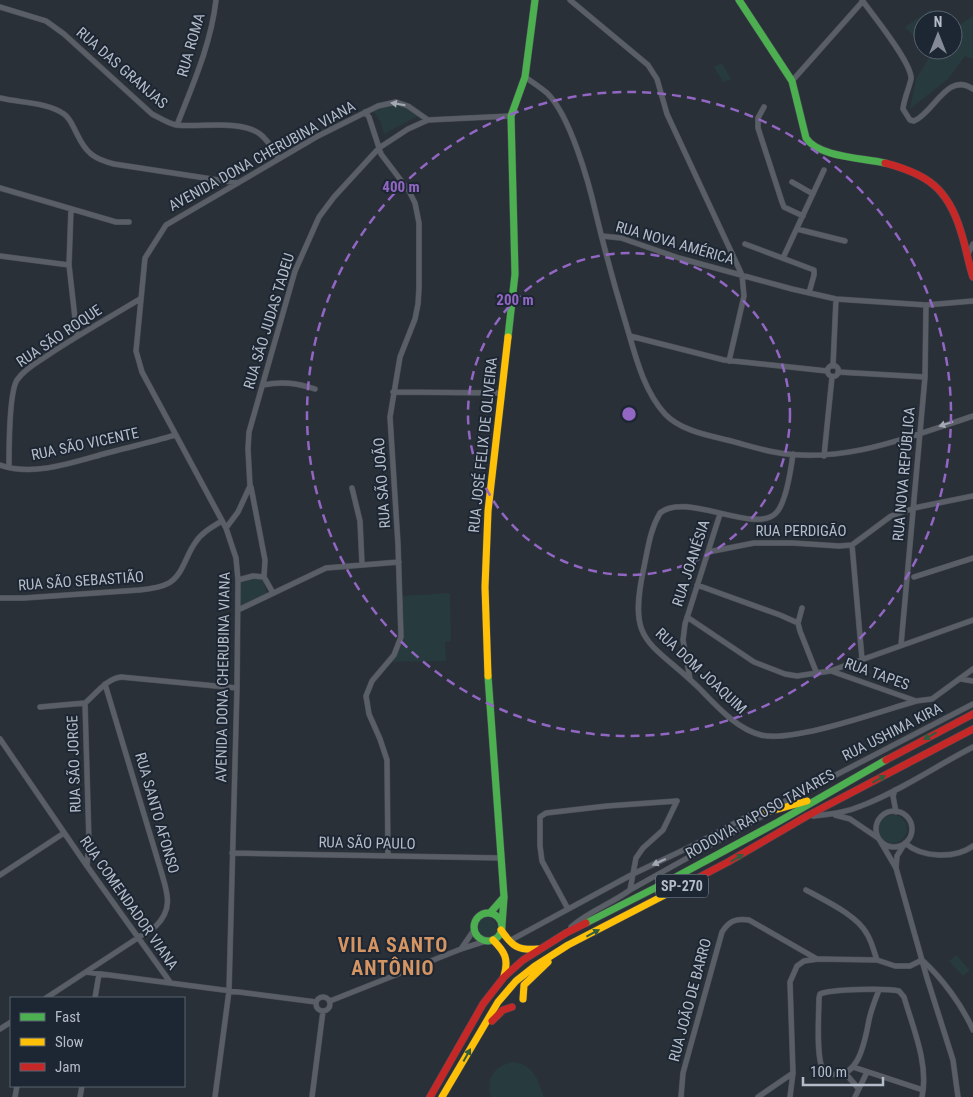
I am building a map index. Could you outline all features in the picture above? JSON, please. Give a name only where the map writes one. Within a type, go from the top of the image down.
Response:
[{"type":"main road","name":"RUA JOSÉ FELIX DE OLIVEIRA","points":[[502,928],[504,896],[487,665],[485,587],[488,511],[515,274],[511,116],[525,77],[535,0]]},
{"type":"main road","points":[[739,0],[792,81],[803,131],[810,144],[827,152],[909,170],[932,182],[939,189],[953,211],[962,235],[973,278]]},
{"type":"main road","name":"RODOVIA RAPOSO TAVARES","points":[[430,1097],[483,1004],[504,977],[523,960],[566,933],[659,886],[778,822],[973,714]]},
{"type":"main road","name":"RODOVIA RAPOSO TAVARES","points":[[442,1097],[498,1002],[516,981],[531,969],[568,945],[728,862],[807,816],[973,729]]},
{"type":"main road","points":[[768,811],[819,798]]},
{"type":"main road","points":[[504,896],[498,906],[490,913],[478,917],[474,926],[478,937],[489,941],[506,954],[508,963],[504,977]]},
{"type":"main road","points":[[490,913],[498,918],[508,941],[519,950],[539,950]]},
{"type":"main road","points":[[489,941],[498,937],[502,928]]},
{"type":"main road","points":[[523,999],[523,989],[526,982],[568,945]]},
{"type":"main road","points":[[476,1040],[500,1011],[506,1007],[512,1007]]},
{"type":"street","name":"RUA ROMA","points":[[177,125],[201,62],[210,33],[216,0]]},
{"type":"street","points":[[570,0],[648,65],[653,73],[668,114],[742,275],[744,296],[729,361]]},
{"type":"street","points":[[792,81],[862,0],[902,56],[909,69],[911,80],[903,109],[910,120],[914,121],[922,116],[954,85],[964,85],[973,90]]},
{"type":"street","name":"RUA DAS GRANJAS","points":[[0,7],[46,21],[64,34],[152,114],[177,125],[216,125],[249,129],[260,135],[279,159]]},
{"type":"street","points":[[525,77],[547,93],[563,119],[587,176],[602,236]]},
{"type":"street","points":[[0,98],[47,107],[66,115],[84,146],[99,160],[238,183]]},
{"type":"street","name":"AVENIDA DONA CHERUBINA VIANA","points":[[214,1097],[229,990],[238,580],[234,548],[226,528],[175,435],[138,361],[136,351],[145,258],[166,225],[318,136],[365,112],[378,106],[396,102],[408,106],[428,120]]},
{"type":"street","points":[[764,107],[758,118],[758,128],[784,208],[802,216]]},
{"type":"street","name":"RUA SÃO JOÃO","points":[[365,112],[369,117],[384,160],[409,191],[415,203],[419,223],[418,304],[415,319],[400,358],[390,417],[402,627],[400,642],[394,655],[372,681],[366,696],[368,714],[383,746],[387,760],[388,856]]},
{"type":"street","name":"RUA SÃO JUDAS TADEU","points":[[264,577],[265,560],[250,486],[249,432],[294,271],[319,217],[334,197],[379,148],[400,133],[428,120],[511,116]]},
{"type":"street","points":[[783,258],[824,170]]},
{"type":"street","points":[[792,182],[813,194]]},
{"type":"street","points":[[0,188],[116,222],[129,222]]},
{"type":"street","points":[[71,209],[69,265],[77,336]]},
{"type":"street","points":[[796,229],[845,241]]},
{"type":"street","name":"RUA NOVA AMÉRICA","points":[[973,301],[926,305],[836,299],[679,258],[634,242],[602,236],[607,261],[638,366],[655,400],[665,414],[676,423],[710,436],[774,452],[824,456],[866,450],[973,416]]},
{"type":"street","points":[[745,244],[814,270],[809,293]]},
{"type":"street","points":[[967,256],[973,244]]},
{"type":"street","points":[[0,256],[69,265]]},
{"type":"street","name":"RUA SÃO ROQUE","points":[[9,467],[13,390],[17,380],[36,363],[77,336],[140,299]]},
{"type":"street","points":[[834,366],[836,299]]},
{"type":"street","name":"RUA NOVA REPÚBLICA","points":[[901,645],[925,377],[926,305]]},
{"type":"street","points":[[630,336],[729,361],[827,371]]},
{"type":"street","points":[[827,371],[829,367],[834,366]]},
{"type":"street","points":[[834,366],[838,368],[838,372]]},
{"type":"street","points":[[827,371],[832,377]]},
{"type":"street","points":[[832,377],[838,372],[925,377]]},
{"type":"street","points":[[266,374],[276,382]]},
{"type":"street","points":[[824,456],[832,377]]},
{"type":"street","points":[[263,385],[276,382],[294,382],[316,389]]},
{"type":"street","points":[[394,392],[501,394]]},
{"type":"street","name":"RUA SÃO VICENTE","points":[[0,466],[25,470],[73,463],[175,435]]},
{"type":"street","name":"RUA DOM JOAQUIM","points":[[793,454],[790,478],[780,506],[774,515],[759,519],[744,518],[687,507],[671,508],[660,513],[650,534],[639,588],[637,611],[644,636],[662,656],[690,679],[722,711],[751,731],[761,735],[786,736],[916,701],[932,699],[973,669]]},
{"type":"street","name":"RUA SÃO JUDAS TADEU","points":[[226,528],[238,512],[250,486]]},
{"type":"street","points":[[352,488],[360,522],[362,564]]},
{"type":"street","name":"RUA PERDIGÃO","points":[[708,552],[754,543],[852,545],[891,516],[914,508],[973,496]]},
{"type":"street","name":"RUA JOANÉSIA","points":[[690,679],[683,640],[685,624],[720,514]]},
{"type":"street","name":"RUA SÃO SEBASTIÃO","points":[[0,598],[139,590],[157,587],[171,582],[179,573],[195,543],[209,529],[222,521]]},
{"type":"street","points":[[852,545],[862,659]]},
{"type":"street","points":[[914,576],[973,558]]},
{"type":"street","points":[[238,610],[326,568],[399,562]]},
{"type":"street","points":[[238,580],[253,576],[264,577],[273,593]]},
{"type":"street","points":[[697,585],[798,623]]},
{"type":"street","points":[[802,608],[798,623],[817,674]]},
{"type":"street","points":[[687,616],[754,662],[785,674],[797,676],[817,674],[830,670],[973,620]]},
{"type":"street","name":"RUA TAPES","points":[[830,670],[916,701]]},
{"type":"street","name":"RUA SÃO JORGE","points":[[87,866],[85,703],[106,684],[113,679],[121,677],[237,688]]},
{"type":"street","points":[[960,678],[973,681]]},
{"type":"street","name":"RUA SANTO AFONSO","points":[[48,997],[138,938],[163,919],[168,907],[167,893],[106,684]]},
{"type":"street","points":[[40,706],[85,703]]},
{"type":"street","name":"RUA USHIMA KIRA","points":[[508,941],[633,874],[694,845],[750,815],[768,811],[973,704]]},
{"type":"street","name":"RUA COMENDADOR VIANA","points":[[0,739],[87,866],[170,982]]},
{"type":"street","points":[[807,816],[832,814],[861,807],[973,747]]},
{"type":"street","points":[[895,790],[893,796],[896,812]]},
{"type":"street","points":[[568,909],[540,855],[540,818],[543,815],[607,806],[677,801],[663,830],[643,848],[636,858],[630,890]]},
{"type":"street","points":[[566,933],[579,920],[768,811]]},
{"type":"street","points":[[896,868],[897,856],[909,839],[912,827],[906,817],[896,812],[886,813],[879,820],[876,828],[878,839],[896,868],[953,1060],[958,1097]]},
{"type":"street","points":[[832,814],[850,819],[883,844],[894,847],[905,844]]},
{"type":"street","points":[[0,875],[64,832]]},
{"type":"street","points":[[905,844],[912,850],[933,854],[960,853],[973,846]]},
{"type":"street","name":"RUA SÃO PAULO","points":[[232,853],[502,858]]},
{"type":"street","points":[[806,890],[824,899],[862,926],[868,934],[877,960]]},
{"type":"street","name":"RUA JOÃO DE BARRO","points":[[681,1097],[683,1073],[722,932],[727,925],[733,920],[749,920],[818,959]]},
{"type":"street","points":[[461,949],[474,930]]},
{"type":"street","points":[[330,1002],[461,949],[489,941]]},
{"type":"street","points":[[790,1097],[793,1073],[790,982],[797,966],[804,961],[818,959],[877,960],[895,966],[910,966],[922,960]]},
{"type":"street","points":[[922,960],[939,977],[966,1016],[973,1030]]},
{"type":"street","points":[[95,997],[102,962]]},
{"type":"street","points":[[85,972],[316,1002]]},
{"type":"street","points":[[879,990],[869,1020],[866,1041],[853,1066],[845,1073],[829,1074],[820,1067],[820,994],[830,991],[879,990],[899,991],[904,997],[921,1060],[922,1097]]},
{"type":"street","points":[[316,1002],[318,998],[323,997],[327,998],[330,1002]]},
{"type":"street","points":[[316,1002],[318,1009],[323,1011]]},
{"type":"street","points":[[323,1011],[329,1008],[330,1002]]},
{"type":"street","points":[[312,1097],[323,1011]]},
{"type":"street","points":[[853,1066],[923,1090]]},
{"type":"street","points":[[855,1097],[867,1072]]},
{"type":"street","points":[[758,1097],[793,1073]]},
{"type":"street","points":[[845,1073],[858,1088]]},
{"type":"green space","points":[[973,16],[973,59],[965,56],[963,59],[963,22]]},
{"type":"green space","points":[[913,21],[913,35],[905,27]]},
{"type":"green space","points":[[928,60],[962,60],[948,79],[910,109],[916,79]]},
{"type":"green space","points":[[722,63],[731,79],[723,82],[714,67]]},
{"type":"green space","points":[[389,104],[404,106],[418,116],[384,134],[381,122],[373,111]]},
{"type":"green space","points":[[262,577],[267,593],[241,607],[240,582]]},
{"type":"green space","points":[[450,593],[451,641],[445,642],[446,661],[388,662],[399,650],[402,643],[401,596]]},
{"type":"green space","points":[[893,815],[903,819],[907,829],[903,839],[893,843],[883,839],[879,829],[883,819]]},
{"type":"green space","points":[[484,916],[491,918],[495,922],[498,935],[495,937],[481,938],[476,933],[475,923]]},
{"type":"green space","points":[[956,955],[970,970],[963,976],[949,961]]},
{"type":"green space","points":[[511,1062],[519,1063],[534,1073],[544,1097],[491,1097],[489,1084],[492,1075],[500,1067]]},
{"type":"traffic: fast","points":[[508,337],[515,274],[511,116],[525,77],[535,0]]},
{"type":"traffic: fast","points":[[739,0],[792,81],[806,138],[812,144],[830,153],[885,163]]},
{"type":"traffic: fast","points":[[488,676],[504,897],[502,925]]},
{"type":"traffic: fast","points":[[586,923],[778,822],[886,760]]},
{"type":"traffic: fast","points":[[490,913],[504,897]]},
{"type":"traffic: fast","points":[[488,913],[498,917],[502,927],[498,937],[488,941],[478,937],[474,927],[478,917],[488,913]]},
{"type":"traffic: slow","points":[[488,676],[485,587],[488,511],[508,337]]},
{"type":"traffic: slow","points":[[765,811],[807,801]]},
{"type":"traffic: slow","points":[[442,1097],[498,1002],[516,981],[535,966],[568,945],[688,883]]},
{"type":"traffic: slow","points":[[501,930],[512,944],[525,949],[538,949]]},
{"type":"traffic: slow","points":[[493,940],[505,956],[504,976]]},
{"type":"traffic: slow","points":[[523,999],[524,985],[548,962]]},
{"type":"traffic: jam","points":[[885,163],[900,167],[924,178],[934,185],[950,204],[963,238],[973,277]]},
{"type":"traffic: jam","points":[[886,760],[973,714]]},
{"type":"traffic: jam","points":[[688,883],[807,816],[973,729]]},
{"type":"traffic: jam","points":[[430,1097],[483,1004],[504,977],[523,960],[566,933],[586,923]]},
{"type":"traffic: jam","points":[[492,1021],[503,1010],[512,1007]]},
{"type":"district","name":"VILA SANTO ANTÔNIO","points":[[393,956]]}]
